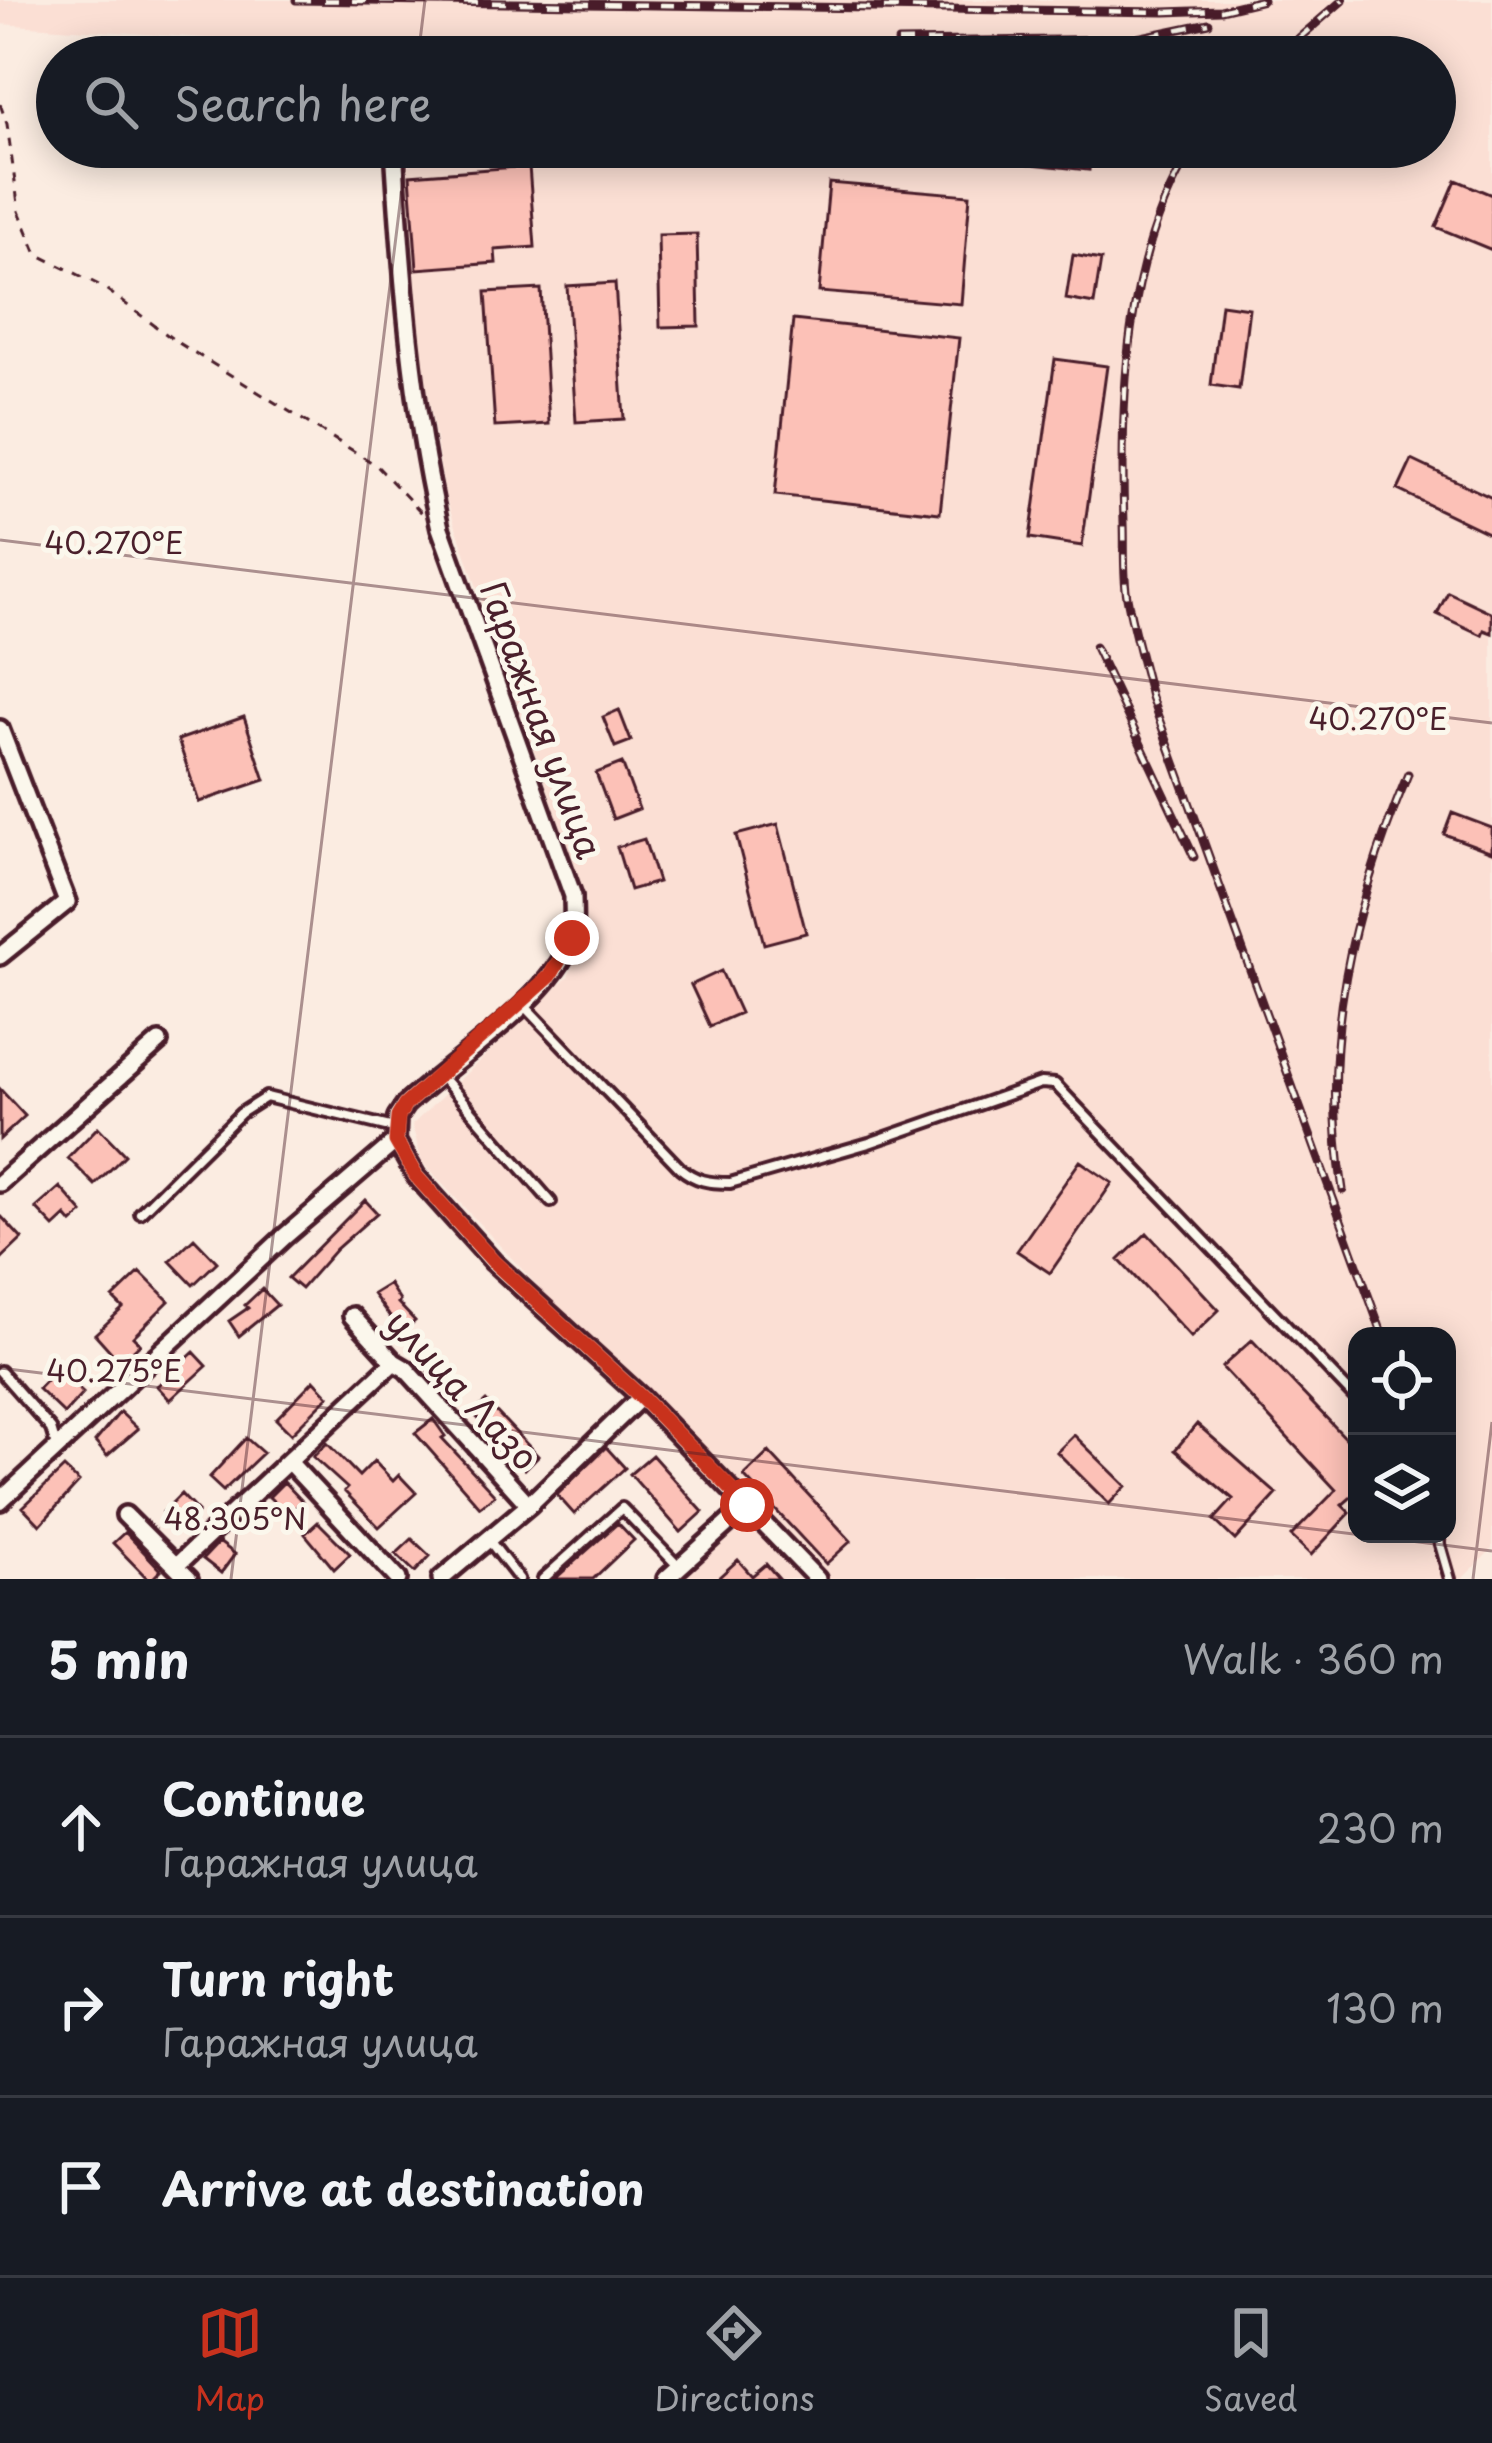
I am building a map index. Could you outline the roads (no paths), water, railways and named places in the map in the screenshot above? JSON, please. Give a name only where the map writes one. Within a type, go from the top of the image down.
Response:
[{"type":"street","name":"Гаражная улица","points":[[0,1501],[396,1135],[405,1105],[523,1004],[550,976],[572,938],[573,896],[440,528],[406,330],[395,168]]},
{"type":"street","points":[[0,729],[67,902],[0,956]]},
{"type":"street","points":[[0,1183],[159,1042]]},
{"type":"street","points":[[396,1135],[416,1176],[494,1262],[641,1397],[817,1579]]},
{"type":"street","name":"улица Лазо","points":[[352,1316],[529,1505]]},
{"type":"street","points":[[124,1515],[183,1573],[394,1362]]},
{"type":"street","points":[[441,1579],[529,1505],[641,1397]]},
{"type":"street","points":[[290,1463],[398,1579]]},
{"type":"street","points":[[673,1573],[747,1505]]},
{"type":"lane","points":[[523,1004],[680,1168],[695,1180],[711,1183],[730,1183],[849,1149],[1041,1083],[1055,1084],[1348,1391]]},
{"type":"lane","points":[[439,1074],[550,1202]]},
{"type":"lane","points":[[140,1213],[241,1113],[266,1096],[396,1135]]},
{"type":"lane","points":[[0,1371],[51,1429],[57,1448]]},
{"type":"lane","points":[[543,1579],[622,1508],[673,1573]]},
{"type":"lane","points":[[487,1538],[519,1579]]},
{"type":"lane","points":[[1440,1543],[1450,1579]]},
{"type":"railway","points":[[296,0],[1165,12],[1221,10],[1263,0]]},
{"type":"railway","points":[[1301,36],[1343,0]]},
{"type":"railway","points":[[1146,36],[1209,23]]},
{"type":"railway","points":[[1182,168],[1153,233],[1131,329],[1123,427],[1127,597],[1151,697],[1380,1327]]},
{"type":"railway","points":[[1095,647],[1194,857]]},
{"type":"railway","points":[[1343,1190],[1335,1081],[1338,1029],[1356,927],[1408,774]]}]
